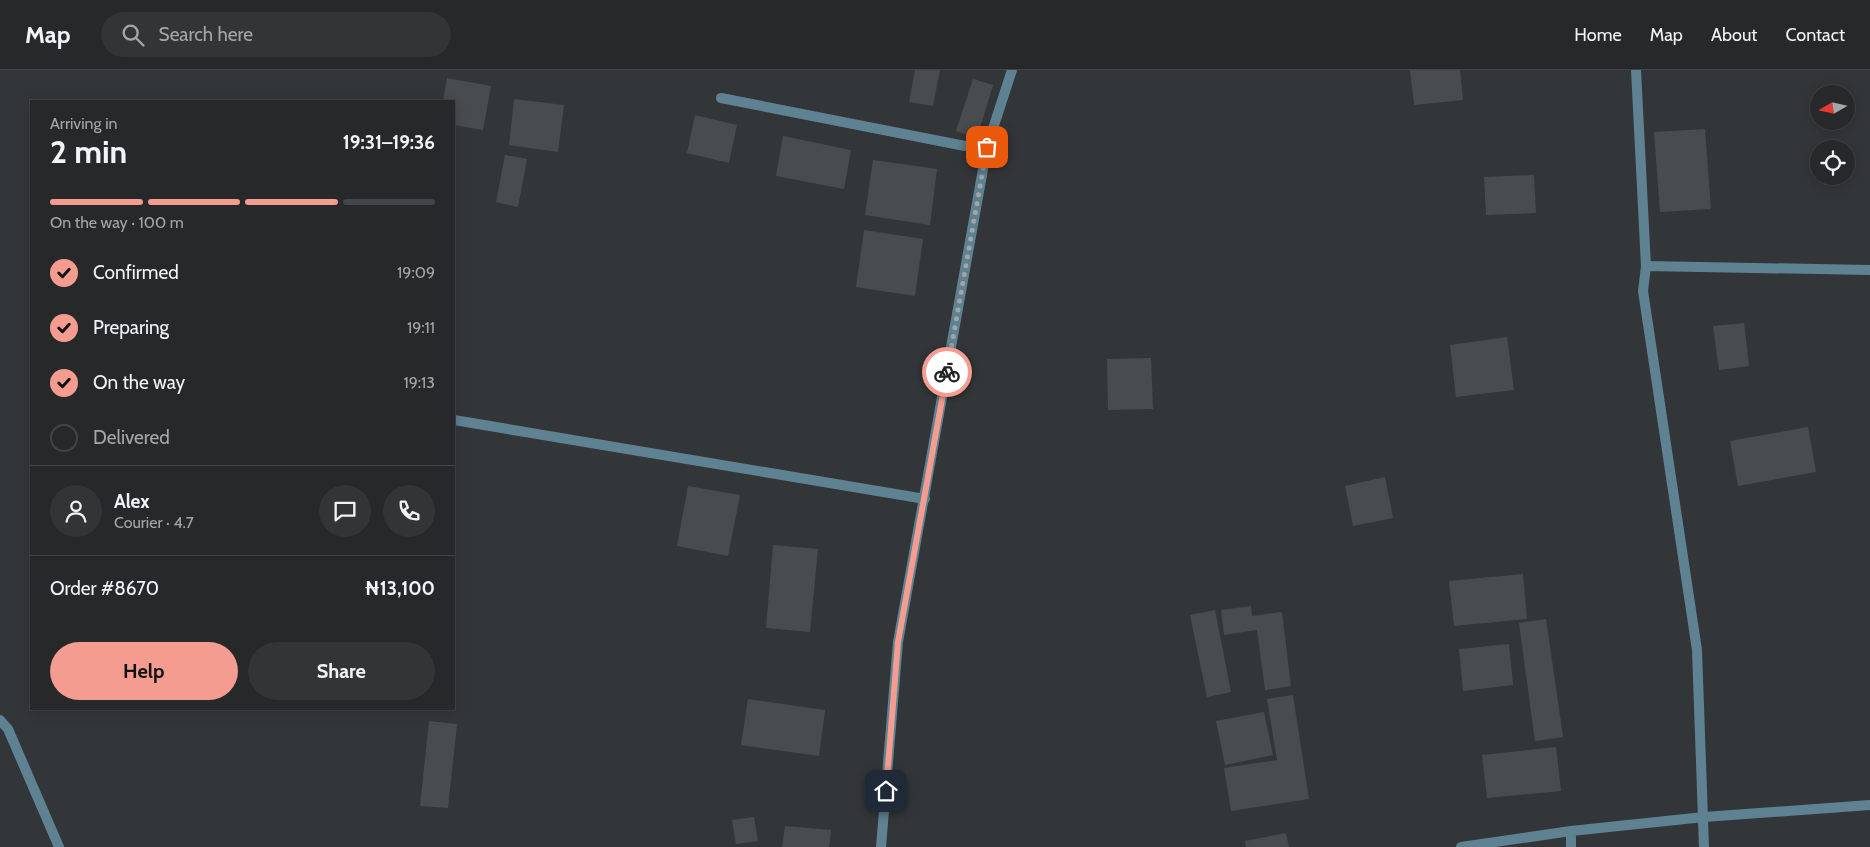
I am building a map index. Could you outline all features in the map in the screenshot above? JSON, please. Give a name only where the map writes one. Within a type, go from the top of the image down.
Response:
[{"type":"street","points":[[881,847],[898,642],[987,147],[1012,70]]},
{"type":"street","points":[[1636,70],[1646,266],[1643,291],[1697,650],[1704,847]]},
{"type":"street","points":[[721,98],[965,146],[987,147]]},
{"type":"street","points":[[1646,266],[1870,270]]},
{"type":"street","points":[[455,420],[925,499]]},
{"type":"street","points":[[0,720],[8,729],[59,847]]},
{"type":"street","points":[[1462,847],[1571,830],[1870,804]]},
{"type":"street","points":[[1571,830],[1571,847]]},
{"type":"building","points":[[915,70],[940,70],[933,106],[909,102]]},
{"type":"building","points":[[1410,70],[1460,70],[1463,100],[1414,105]]},
{"type":"building","points":[[447,78],[491,86],[483,130],[455,125],[455,100],[443,100]]},
{"type":"building","points":[[973,79],[993,85],[977,138],[956,131]]},
{"type":"building","points":[[514,99],[564,105],[558,152],[509,145]]},
{"type":"building","points":[[695,115],[737,125],[729,163],[687,153]]},
{"type":"building","points":[[1705,129],[1711,209],[1660,212],[1654,132]]},
{"type":"building","points":[[783,136],[851,150],[844,189],[776,176]]},
{"type":"building","points":[[505,155],[527,159],[518,207],[496,202]]},
{"type":"building","points":[[873,160],[937,169],[930,225],[865,215]]},
{"type":"building","points":[[1534,175],[1536,213],[1486,215],[1484,177]]},
{"type":"building","points":[[864,230],[923,239],[915,296],[856,287]]},
{"type":"building","points":[[1744,323],[1749,366],[1719,370],[1713,326]]},
{"type":"building","points":[[1507,337],[1514,390],[1456,397],[1450,345]]},
{"type":"building","points":[[1151,358],[1153,409],[1108,410],[1107,359]]},
{"type":"building","points":[[1808,427],[1816,472],[1738,486],[1730,441]]},
{"type":"building","points":[[1385,477],[1393,518],[1353,526],[1345,486]]},
{"type":"building","points":[[688,486],[740,495],[728,556],[677,546]]},
{"type":"building","points":[[773,545],[818,549],[810,632],[766,628]]},
{"type":"building","points":[[1523,574],[1527,619],[1454,626],[1449,581]]},
{"type":"building","points":[[1251,606],[1252,616],[1282,612],[1291,686],[1265,690],[1257,630],[1224,635],[1221,610]]},
{"type":"building","points":[[1215,610],[1231,692],[1207,697],[1190,615]]},
{"type":"building","points":[[1546,619],[1563,737],[1535,741],[1519,623]]},
{"type":"building","points":[[1509,644],[1513,685],[1463,691],[1459,649]]},
{"type":"building","points":[[1293,695],[1309,799],[1231,811],[1224,768],[1277,760],[1267,699]]},
{"type":"building","points":[[748,699],[825,710],[819,756],[741,745]]},
{"type":"building","points":[[1264,712],[1273,755],[1225,765],[1216,721]]},
{"type":"building","points":[[429,721],[457,724],[448,808],[420,806]]},
{"type":"building","points":[[1556,747],[1561,791],[1487,798],[1482,755]]},
{"type":"building","points":[[754,817],[758,841],[736,844],[732,820]]},
{"type":"building","points":[[785,826],[831,830],[829,847],[782,847]]},
{"type":"building","points":[[1286,833],[1289,847],[1246,847],[1245,841]]},
{"type":"way so far","points":[[947,372],[987,147]]},
{"type":"route","points":[[886,791],[898,642],[947,372]]}]
